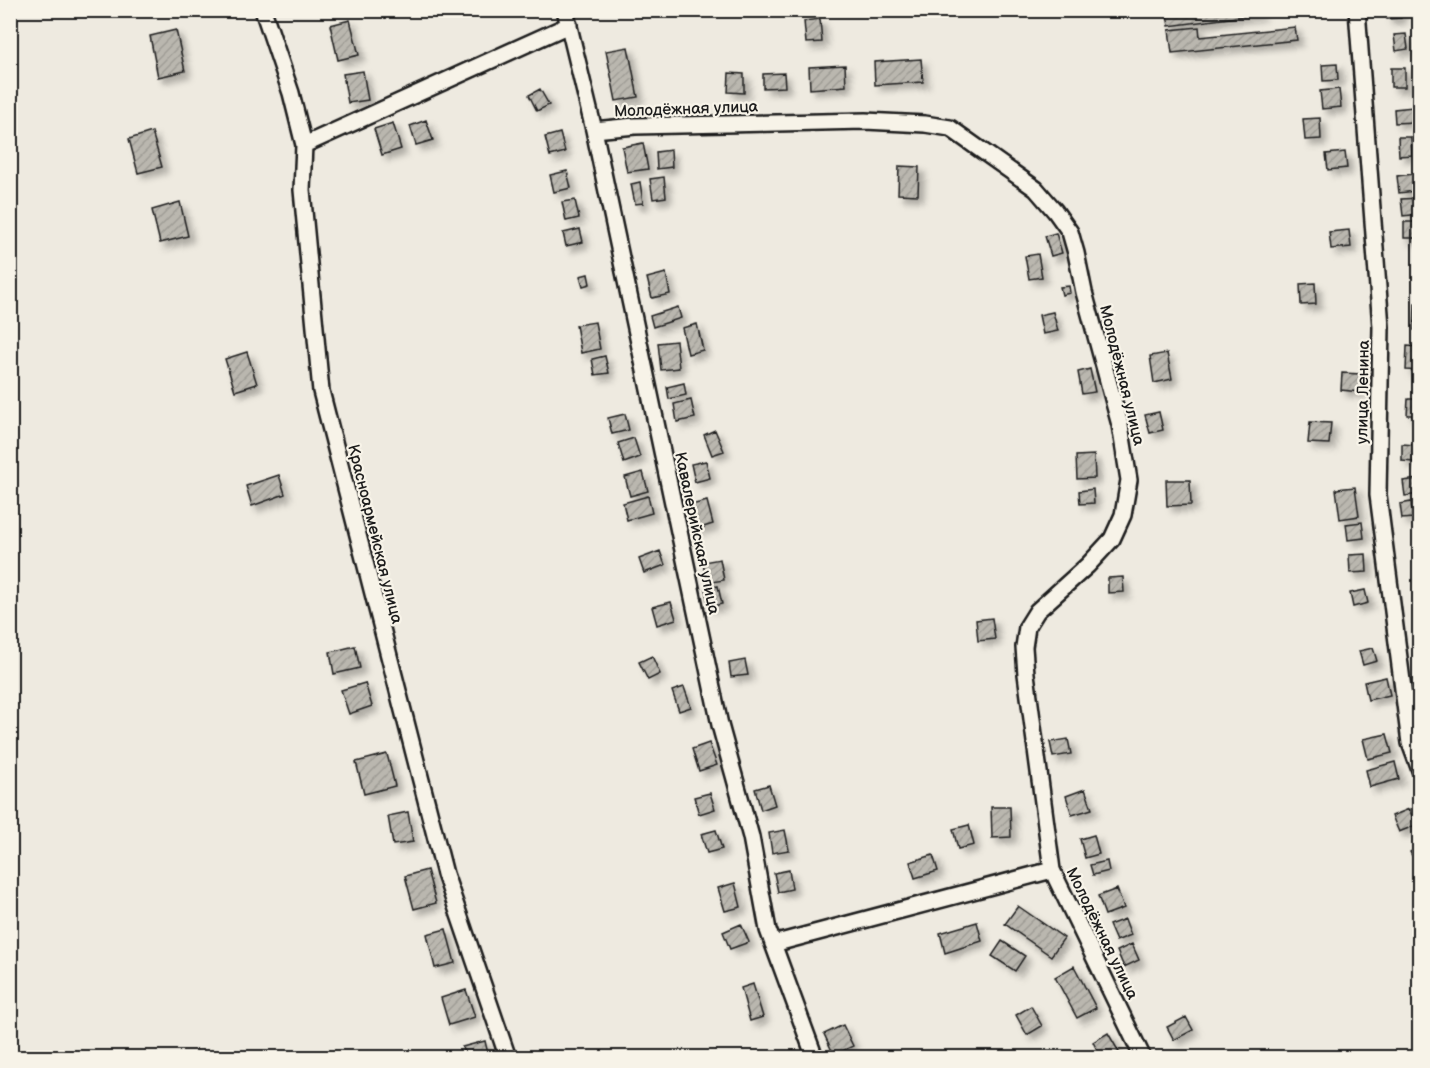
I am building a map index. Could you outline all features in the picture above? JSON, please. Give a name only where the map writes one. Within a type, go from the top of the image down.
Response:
[{"type":"street","name":"Красноармейская улица","points":[[263,10],[291,93],[304,145],[302,190],[321,391],[445,874],[508,1058]]},
{"type":"street","name":"улица Ленина","points":[[1357,10],[1381,327],[1378,495],[1410,743],[1419,771]]},
{"type":"street","points":[[304,145],[567,18]]},
{"type":"street","name":"Кавалерийская улица","points":[[567,18],[594,130],[720,725],[751,837],[768,930],[815,1058]]},
{"type":"street","name":"Молодёжная улица","points":[[594,130],[635,126],[865,121],[925,123],[950,128],[1036,189],[1070,232],[1120,426],[1129,480],[1123,515],[1112,538],[1088,565],[1037,611],[1027,627],[1024,648],[1026,674],[1052,870],[1143,1058]]},
{"type":"street","points":[[773,944],[1052,870]]},
{"type":"building","points":[[1166,10],[1259,10],[1260,14],[1169,26]]},
{"type":"building","points":[[1386,10],[1400,10],[1401,18],[1387,19]]},
{"type":"building","points":[[820,19],[822,42],[806,43],[804,21]]},
{"type":"building","points":[[350,20],[359,55],[338,60],[330,25]]},
{"type":"building","points":[[1199,27],[1200,37],[1295,27],[1297,40],[1172,53],[1169,30]]},
{"type":"building","points":[[176,30],[185,71],[158,77],[150,36]]},
{"type":"building","points":[[1406,34],[1408,49],[1396,51],[1394,35]]},
{"type":"building","points":[[628,47],[638,97],[616,101],[606,51]]},
{"type":"building","points":[[921,59],[923,82],[875,85],[874,62]]},
{"type":"building","points":[[1337,64],[1338,80],[1323,81],[1322,65]]},
{"type":"building","points":[[845,65],[846,86],[810,89],[809,67]]},
{"type":"building","points":[[1391,68],[1405,68],[1405,87],[1391,87]]},
{"type":"building","points":[[363,71],[368,100],[348,103],[343,74]]},
{"type":"building","points":[[729,73],[744,74],[744,93],[728,92]]},
{"type":"building","points":[[784,73],[785,87],[763,88],[763,74]]},
{"type":"building","points":[[540,89],[549,105],[537,111],[529,95]]},
{"type":"building","points":[[1339,89],[1341,107],[1322,109],[1320,91]]},
{"type":"building","points":[[1413,107],[1414,122],[1395,123],[1394,109]]},
{"type":"building","points":[[1320,118],[1321,139],[1305,140],[1303,119]]},
{"type":"building","points":[[426,120],[433,140],[416,145],[410,126]]},
{"type":"building","points":[[393,123],[401,149],[382,155],[374,129]]},
{"type":"building","points":[[152,132],[162,167],[138,173],[129,139]]},
{"type":"building","points":[[560,133],[565,152],[550,156],[545,137]]},
{"type":"building","points":[[1398,137],[1411,137],[1412,155],[1399,156]]},
{"type":"building","points":[[643,143],[648,169],[627,172],[622,147]]},
{"type":"building","points":[[671,150],[672,167],[657,169],[656,152]]},
{"type":"building","points":[[1345,152],[1347,168],[1328,170],[1326,154]]},
{"type":"building","points":[[899,166],[919,167],[918,195],[898,194]]},
{"type":"building","points":[[567,171],[571,188],[554,192],[550,175]]},
{"type":"building","points":[[1413,174],[1415,191],[1399,193],[1397,176]]},
{"type":"building","points":[[664,177],[666,197],[653,199],[650,179]]},
{"type":"building","points":[[640,182],[643,203],[635,204],[631,184]]},
{"type":"building","points":[[1420,198],[1420,214],[1403,216],[1401,199]]},
{"type":"building","points":[[575,200],[579,218],[566,221],[562,202]]},
{"type":"building","points":[[180,202],[188,236],[160,243],[152,210]]},
{"type":"building","points":[[1404,222],[1420,222],[1420,238],[1404,238]]},
{"type":"building","points":[[580,229],[583,242],[566,246],[563,233]]},
{"type":"building","points":[[1349,230],[1351,247],[1331,249],[1329,232]]},
{"type":"building","points":[[1056,233],[1062,253],[1051,256],[1045,236]]},
{"type":"building","points":[[1038,254],[1042,277],[1029,279],[1025,256]]},
{"type":"building","points":[[666,273],[670,294],[652,298],[647,278]]},
{"type":"building","points":[[588,274],[590,284],[583,286],[580,276]]},
{"type":"building","points":[[1315,283],[1316,304],[1301,305],[1300,284]]},
{"type":"building","points":[[1069,286],[1070,293],[1062,295],[1060,287]]},
{"type":"building","points":[[1415,303],[1420,303],[1420,330],[1414,330]]},
{"type":"building","points":[[678,307],[681,318],[653,327],[650,316]]},
{"type":"building","points":[[1053,312],[1058,331],[1043,334],[1039,315]]},
{"type":"building","points":[[595,322],[600,349],[581,353],[576,325]]},
{"type":"building","points":[[697,324],[703,350],[688,354],[682,328]]},
{"type":"building","points":[[676,341],[679,368],[661,370],[658,343]]},
{"type":"building","points":[[1407,346],[1420,347],[1420,371],[1406,370]]},
{"type":"building","points":[[247,352],[257,384],[235,391],[225,359]]},
{"type":"building","points":[[1167,353],[1172,379],[1154,383],[1150,356]]},
{"type":"building","points":[[605,356],[609,373],[595,375],[592,359]]},
{"type":"building","points":[[1090,369],[1095,392],[1082,394],[1078,372]]},
{"type":"building","points":[[1342,373],[1361,374],[1360,392],[1341,390]]},
{"type":"building","points":[[684,383],[686,395],[669,399],[667,387]]},
{"type":"building","points":[[1408,399],[1420,399],[1420,415],[1407,415]]},
{"type":"building","points":[[691,400],[695,418],[677,422],[674,404]]},
{"type":"building","points":[[1159,412],[1163,430],[1150,433],[1145,415]]},
{"type":"building","points":[[625,414],[629,430],[612,434],[608,418]]},
{"type":"building","points":[[1310,422],[1331,423],[1329,444],[1308,443]]},
{"type":"building","points":[[715,430],[724,451],[712,455],[704,435]]},
{"type":"building","points":[[634,438],[640,457],[624,463],[618,443]]},
{"type":"building","points":[[1402,444],[1415,445],[1414,462],[1402,461]]},
{"type":"building","points":[[1094,455],[1095,478],[1077,479],[1076,456]]},
{"type":"building","points":[[706,461],[710,478],[695,482],[691,464]]},
{"type":"building","points":[[643,472],[648,491],[630,496],[625,477]]},
{"type":"building","points":[[279,475],[285,494],[252,506],[246,486]]},
{"type":"building","points":[[1418,479],[1420,494],[1405,496],[1403,481]]},
{"type":"building","points":[[1166,480],[1190,480],[1191,505],[1167,506]]},
{"type":"building","points":[[1355,487],[1359,516],[1340,519],[1336,489]]},
{"type":"building","points":[[1093,489],[1094,503],[1080,504],[1079,491]]},
{"type":"building","points":[[648,496],[652,513],[627,520],[623,503]]},
{"type":"building","points":[[707,501],[713,524],[697,529],[691,505]]},
{"type":"building","points":[[1411,502],[1413,518],[1402,519],[1400,504]]},
{"type":"building","points":[[1362,522],[1364,538],[1348,540],[1346,524]]},
{"type":"building","points":[[660,551],[665,565],[644,573],[639,559]]},
{"type":"building","points":[[1366,554],[1367,572],[1350,573],[1349,555]]},
{"type":"building","points":[[720,559],[724,580],[706,583],[703,562]]},
{"type":"building","points":[[1420,560],[1420,587],[1419,587],[1414,561]]},
{"type":"building","points":[[1123,577],[1124,592],[1108,593],[1108,578]]},
{"type":"building","points":[[718,586],[722,604],[709,607],[705,589]]},
{"type":"building","points":[[1365,590],[1368,603],[1353,607],[1350,593]]},
{"type":"building","points":[[671,602],[676,619],[657,625],[652,607]]},
{"type":"building","points":[[992,618],[995,639],[978,641],[976,620]]},
{"type":"building","points":[[355,646],[360,668],[334,674],[330,652]]},
{"type":"building","points":[[1373,648],[1377,661],[1363,665],[1359,651]]},
{"type":"building","points":[[652,656],[660,674],[648,680],[639,662]]},
{"type":"building","points":[[745,660],[748,675],[731,677],[729,663]]},
{"type":"building","points":[[1386,677],[1390,695],[1368,700],[1364,682]]},
{"type":"building","points":[[365,683],[372,706],[349,714],[341,690]]},
{"type":"building","points":[[684,687],[691,707],[679,711],[672,691]]},
{"type":"building","points":[[1387,734],[1392,753],[1368,759],[1363,739]]},
{"type":"building","points":[[1068,739],[1071,754],[1053,757],[1050,742]]},
{"type":"building","points":[[709,743],[717,765],[699,771],[692,749]]},
{"type":"building","points":[[387,754],[395,786],[364,794],[356,762]]},
{"type":"building","points":[[1395,762],[1399,779],[1370,787],[1366,770]]},
{"type":"building","points":[[769,785],[775,805],[761,810],[755,789]]},
{"type":"building","points":[[1085,789],[1092,809],[1072,815],[1066,796]]},
{"type":"building","points":[[710,793],[715,809],[699,814],[694,797]]},
{"type":"building","points":[[991,807],[1010,807],[1011,837],[992,838]]},
{"type":"building","points":[[1409,809],[1416,825],[1399,832],[1392,816]]},
{"type":"building","points":[[408,812],[413,842],[393,845],[388,816]]},
{"type":"building","points":[[969,825],[974,845],[958,849],[953,829]]},
{"type":"building","points":[[716,830],[722,849],[707,853],[701,834]]},
{"type":"building","points":[[785,830],[789,850],[772,853],[769,833]]},
{"type":"building","points":[[1094,835],[1099,854],[1085,858],[1080,839]]},
{"type":"building","points":[[1420,847],[1420,869],[1410,852]]},
{"type":"building","points":[[933,855],[938,871],[915,878],[910,862]]},
{"type":"building","points":[[1107,861],[1109,871],[1093,875],[1090,865]]},
{"type":"building","points":[[427,870],[436,903],[414,909],[405,876]]},
{"type":"building","points":[[789,870],[792,889],[778,892],[774,873]]},
{"type":"building","points":[[735,883],[741,907],[725,911],[718,888]]},
{"type":"building","points":[[1117,889],[1124,908],[1105,915],[1098,896]]},
{"type":"building","points":[[1018,906],[1064,938],[1051,956],[1005,924]]},
{"type":"building","points":[[1125,919],[1131,935],[1116,941],[1109,925]]},
{"type":"building","points":[[977,922],[982,941],[945,953],[940,933]]},
{"type":"building","points":[[741,924],[749,942],[730,949],[723,932]]},
{"type":"building","points":[[446,929],[455,963],[435,968],[427,934]]},
{"type":"building","points":[[1002,941],[1025,956],[1015,971],[992,956]]},
{"type":"building","points":[[1132,944],[1139,960],[1124,967],[1117,951]]},
{"type":"building","points":[[1074,966],[1096,1008],[1077,1018],[1055,977]]},
{"type":"building","points":[[753,984],[763,1017],[750,1021],[741,988]]},
{"type":"building","points":[[466,990],[475,1017],[449,1025],[441,998]]},
{"type":"building","points":[[1031,1006],[1042,1026],[1027,1035],[1016,1015]]},
{"type":"building","points":[[1186,1017],[1193,1030],[1174,1040],[1167,1027]]},
{"type":"building","points":[[843,1025],[853,1046],[834,1055],[824,1034]]},
{"type":"building","points":[[1108,1033],[1119,1052],[1108,1058],[1101,1058],[1093,1042]]},
{"type":"building","points":[[485,1041],[489,1058],[465,1058],[462,1047]]}]
